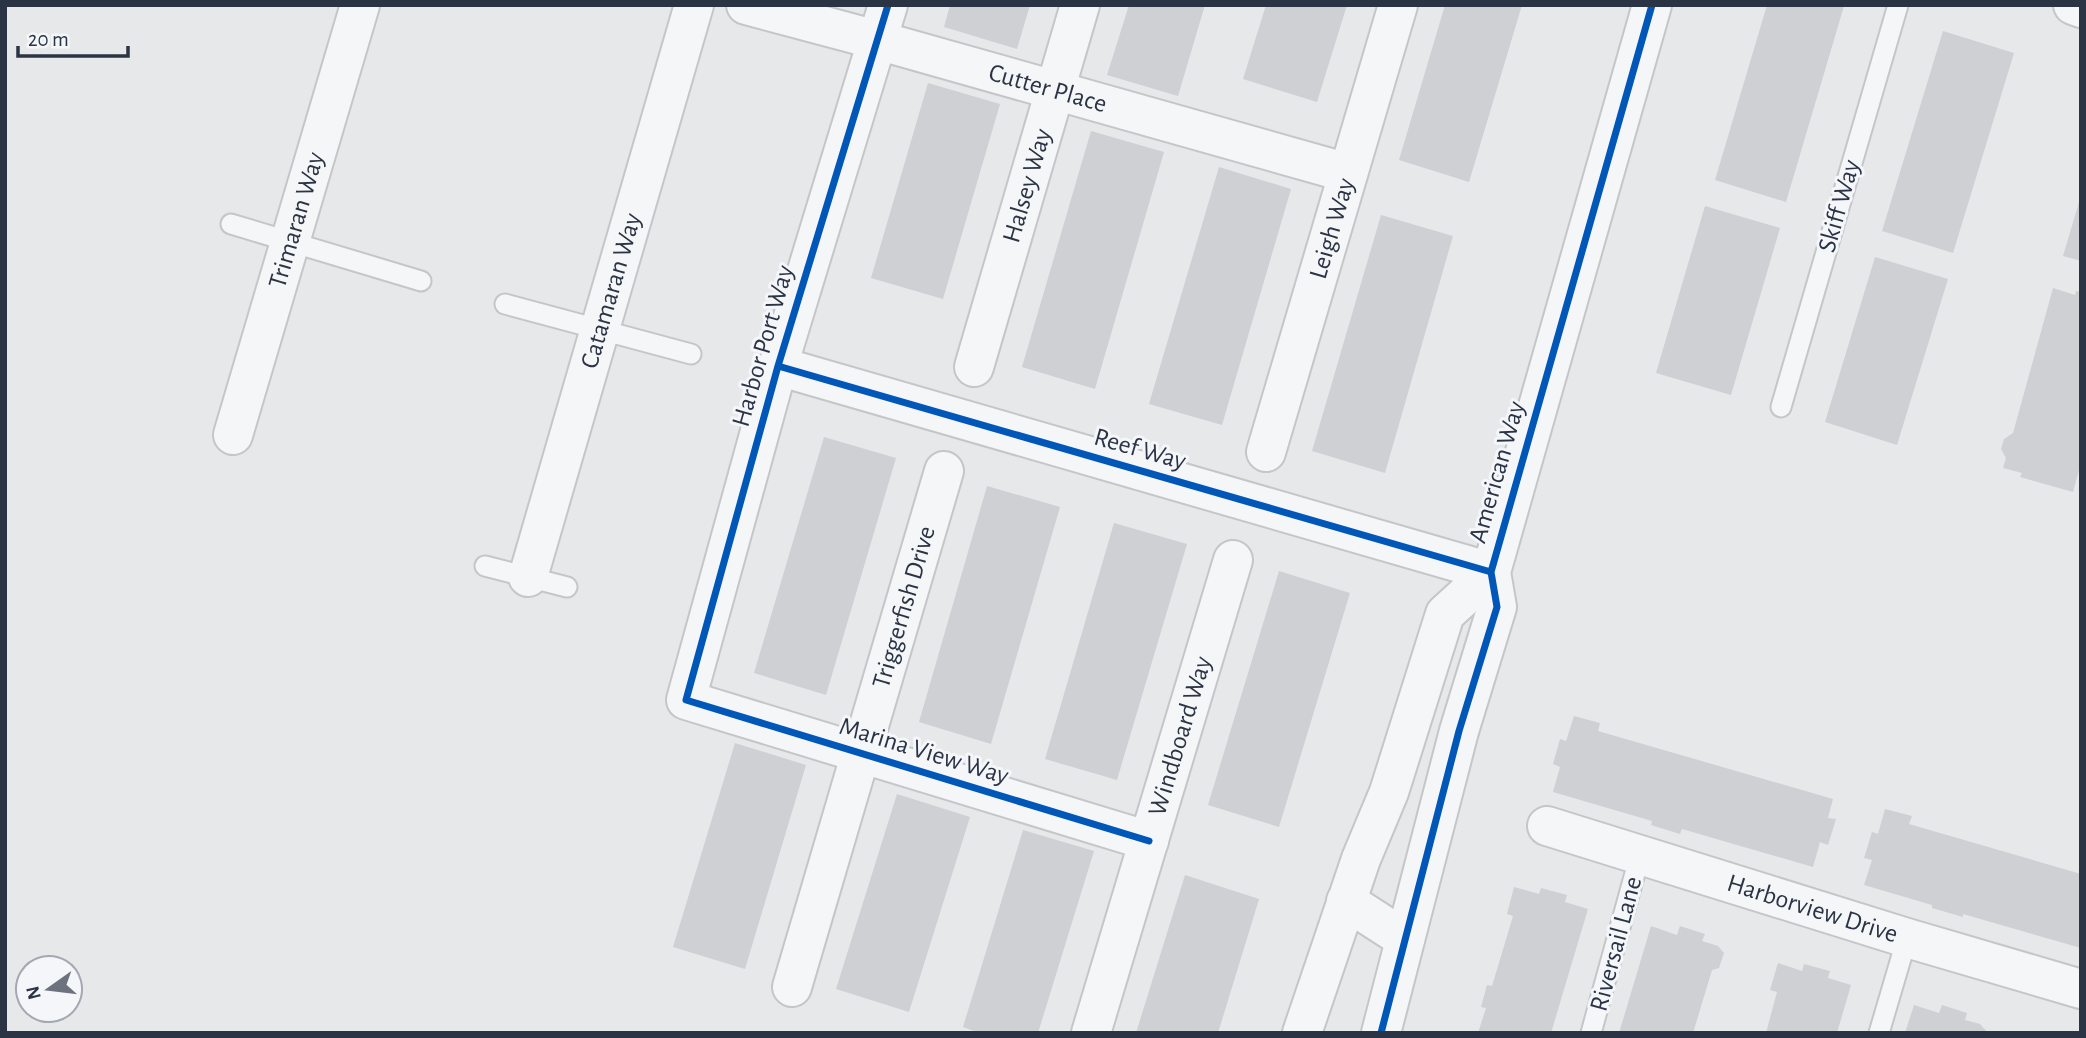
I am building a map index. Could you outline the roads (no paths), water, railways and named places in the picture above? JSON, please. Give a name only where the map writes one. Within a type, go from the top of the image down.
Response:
[{"type":"street","name":"Trimaran Way","points":[[233,435],[360,5]]},
{"type":"street","name":"Catamaran Way","points":[[528,577],[694,5]]},
{"type":"street","name":"Cutter Place","points":[[746,5],[883,22],[1055,90],[1348,173]]},
{"type":"street","name":"Halsey Way","points":[[974,367],[1080,5]]},
{"type":"street","name":"Leigh Way","points":[[1266,452],[1398,5]]},
{"type":"street","name":"American Way","points":[[1381,1033],[1458,731],[1497,607],[1491,572],[1651,5]]},
{"type":"street","points":[[2073,5],[2081,8]]},
{"type":"street","name":"Harbor Port Way","points":[[686,700],[778,366],[883,22]]},
{"type":"street","name":"Reef Way","points":[[778,366],[1491,572]]},
{"type":"street","name":"Triggerfish Drive","points":[[792,986],[944,471]]},
{"type":"street","name":"Windboard Way","points":[[1091,1033],[1233,560]]},
{"type":"street","name":"American Way","points":[[1302,1033],[1346,901],[1388,792],[1445,614],[1491,572]]},
{"type":"street","name":"Marina View Way","points":[[686,700],[1149,841]]},
{"type":"street","name":"Harborview Drive","points":[[1547,826],[2081,989]]},
{"type":"street","points":[[1346,901],[1405,939]]},
{"type":"lane","name":"Skiff Way","points":[[1781,407],[1898,5]]},
{"type":"lane","points":[[231,224],[421,281]]},
{"type":"lane","points":[[505,304],[691,354]]},
{"type":"lane","points":[[485,566],[567,587]]},
{"type":"lane","name":"Riversail Lane","points":[[1591,1033],[1640,855]]},
{"type":"lane","points":[[1879,1033],[1907,938]]}]
